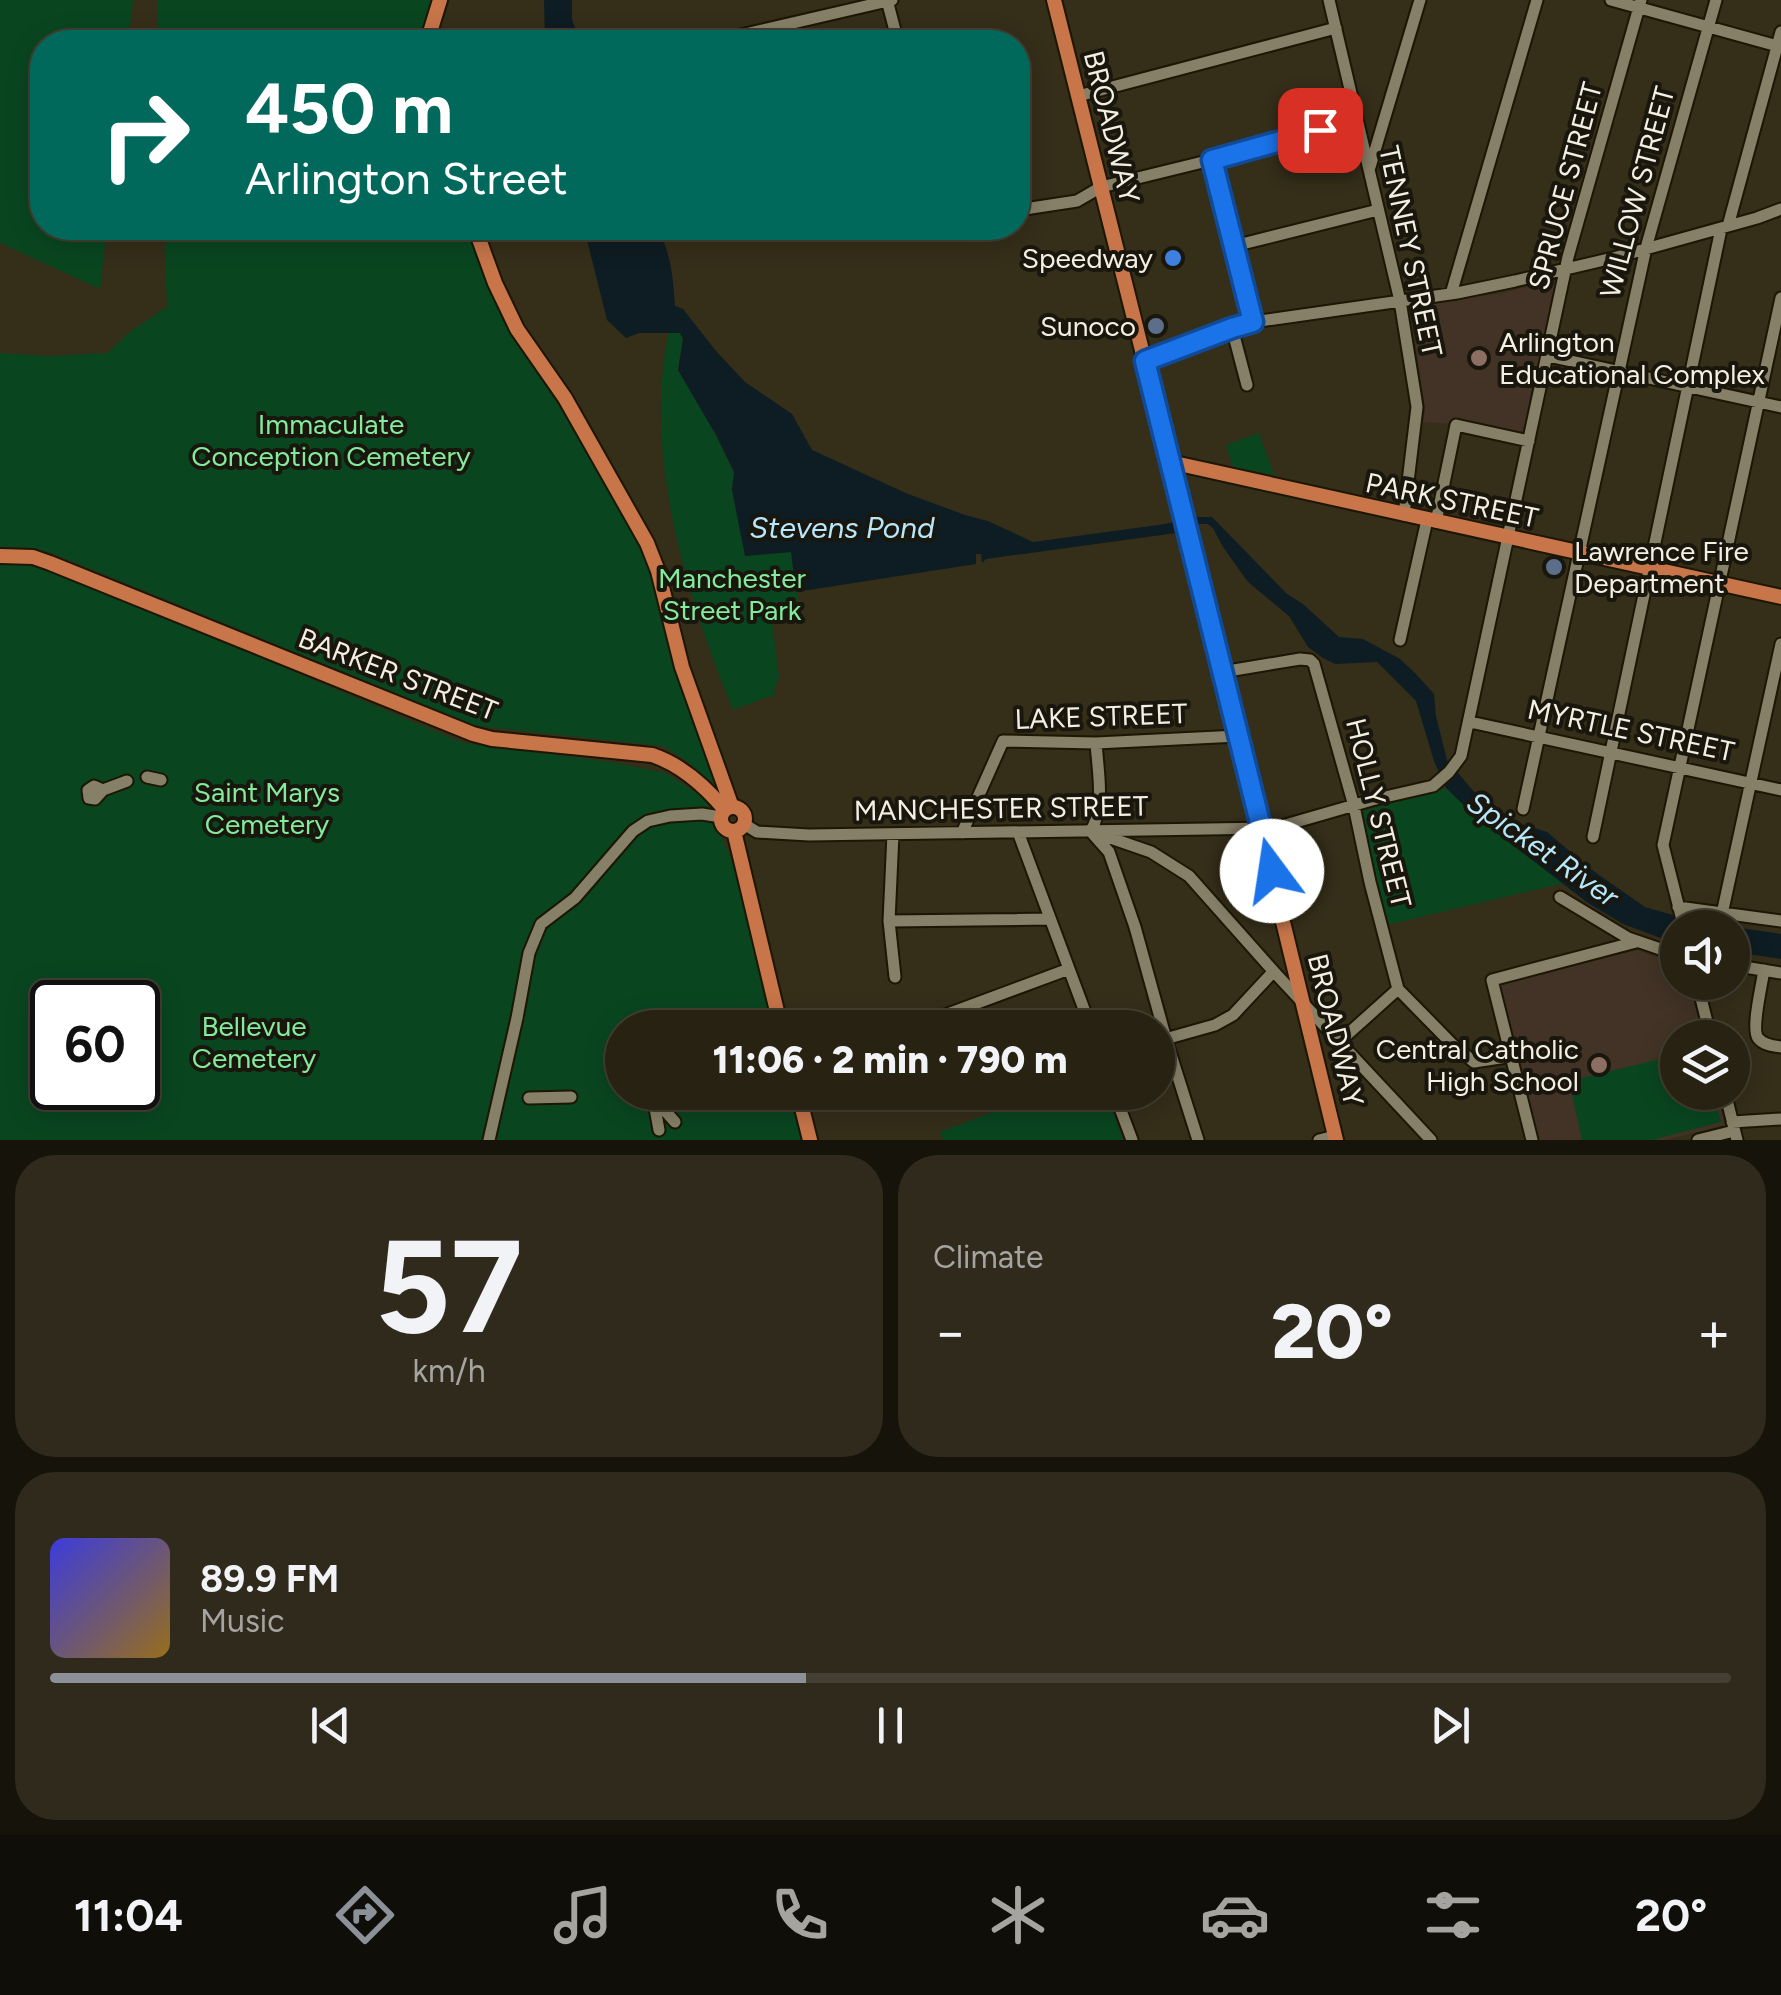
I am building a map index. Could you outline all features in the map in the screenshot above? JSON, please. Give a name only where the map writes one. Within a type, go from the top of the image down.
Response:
[{"type":"main road","points":[[431,30],[440,0]]},
{"type":"main road","name":"BROADWAY","points":[[1054,0],[1336,1138]]},
{"type":"main road","points":[[479,240],[517,329],[565,398],[647,544],[658,571],[682,668],[726,811],[724,828],[739,828],[778,1010]]},
{"type":"main road","name":"PARK STREET","points":[[1170,462],[1781,597]]},
{"type":"main road","name":"BARKER STREET","points":[[0,556],[50,563],[473,734],[652,754],[668,760],[726,811]]},
{"type":"main road","points":[[802,1110],[810,1140]]},
{"type":"street","points":[[759,30],[839,6],[889,0],[895,30]]},
{"type":"street","name":"TENNEY STREET","points":[[1329,0],[1400,301],[1416,407],[1404,514]]},
{"type":"street","points":[[1370,167],[1420,0]]},
{"type":"street","points":[[1451,294],[1537,0]]},
{"type":"street","points":[[1593,837],[1724,227],[1780,41],[1708,27],[1640,4],[1611,0]]},
{"type":"street","name":"WILLOW STREET","points":[[1523,809],[1646,248],[1716,0]]},
{"type":"street","name":"SPRUCE STREET","points":[[1433,786],[1461,756],[1470,722],[1566,268],[1640,4]]},
{"type":"street","points":[[1078,96],[1336,28]]},
{"type":"street","points":[[1030,208],[1078,201],[1101,187],[1357,120]]},
{"type":"street","points":[[1212,160],[1253,322]]},
{"type":"street","points":[[1145,361],[1253,322],[1451,294],[1646,248],[1781,209]]},
{"type":"street","points":[[1234,246],[1378,210]]},
{"type":"street","points":[[1679,910],[1663,845],[1781,298]]},
{"type":"street","points":[[1232,328],[1247,385]]},
{"type":"street","points":[[1548,356],[1781,407]]},
{"type":"street","points":[[1400,640],[1456,425],[1529,441]]},
{"type":"street","points":[[1723,910],[1776,691],[1781,644]]},
{"type":"street","name":"HOLLY STREET","points":[[1222,672],[1300,658],[1314,664],[1354,806],[1398,989]]},
{"type":"street","name":"MYRTLE STREET","points":[[1470,722],[1781,790]]},
{"type":"street","name":"LAKE STREET","points":[[962,833],[1003,741],[1096,743],[1238,736]]},
{"type":"street","points":[[1091,831],[1098,818],[1100,796],[1096,743]]},
{"type":"street","points":[[103,790],[128,781]]},
{"type":"street","name":"MANCHESTER STREET","points":[[739,828],[809,835],[1275,828],[1433,786]]},
{"type":"street","points":[[489,1140],[529,953],[540,924],[575,898],[634,831],[648,821],[726,811]]},
{"type":"street","points":[[1091,831],[1151,852],[1189,876],[1430,1140]]},
{"type":"street","points":[[1091,831],[1109,852],[1135,927],[1155,1010]]},
{"type":"street","points":[[1018,832],[1084,1010]]},
{"type":"street","points":[[894,834],[890,921],[895,977]]},
{"type":"street","points":[[1560,897],[1612,930],[1660,949]]},
{"type":"street","points":[[1750,917],[1781,921]]},
{"type":"street","points":[[890,921],[1050,919]]},
{"type":"street","points":[[1532,1140],[1492,980],[1636,942]]},
{"type":"street","points":[[1750,968],[1781,973]]},
{"type":"street","points":[[959,1010],[1069,970]]},
{"type":"street","points":[[1764,970],[1755,1032],[1760,1041],[1781,1046]]},
{"type":"street","points":[[1175,1036],[1215,1025],[1233,1015],[1273,972]]},
{"type":"street","points":[[1339,1042],[1398,989],[1474,1062],[1513,1056]]},
{"type":"street","points":[[1175,1076],[1198,1140]]},
{"type":"street","points":[[529,1098],[571,1096]]},
{"type":"street","points":[[659,1130],[653,1097],[675,1122]]},
{"type":"street","points":[[1121,1110],[1132,1140]]},
{"type":"street","points":[[1698,1140],[1781,1119]]},
{"type":"street","points":[[1318,1140],[1336,1138]]},
{"type":"shaded area","name":"Arlington Educational Complex","points":[[1553,280],[1556,284],[1525,430],[1453,419],[1451,424],[1423,422],[1425,409],[1410,307],[1502,293]]},
{"type":"shaded area","name":"Central Catholic High School","points":[[1637,950],[1660,958],[1660,1000],[1693,1000],[1699,1020],[1660,1020],[1660,1110],[1721,1110],[1725,1125],[1665,1140],[1539,1140],[1500,985]]},
{"type":"green space","points":[[0,0],[133,0],[129,30],[30,30],[30,240],[106,240],[100,289],[0,243]]},
{"type":"green space","points":[[157,0],[436,0],[427,30],[158,30]]},
{"type":"green space","name":"Immaculate Conception Cemetery","points":[[164,240],[475,240],[517,340],[632,522],[714,780],[711,783],[663,746],[477,726],[49,552],[0,547],[0,353],[107,353],[167,307]]},
{"type":"green space","name":"Manchester Street Park","points":[[669,332],[680,333],[683,339],[678,370],[734,473],[732,490],[745,556],[791,552],[798,601],[770,605],[779,678],[776,694],[733,710],[685,573],[665,475],[662,378]]},
{"type":"green space","points":[[1259,433],[1274,475],[1233,467],[1226,445]]},
{"type":"green space","points":[[16,562],[64,575],[463,743],[665,773],[705,798],[734,866],[770,1010],[605,1010],[605,1110],[794,1110],[802,1140],[0,1140],[0,563]]},
{"type":"green space","points":[[1446,788],[1476,817],[1564,883],[1387,925],[1359,812]]},
{"type":"green space","points":[[1660,1059],[1660,1110],[1718,1110],[1721,1122],[1652,1140],[1582,1140],[1569,1081]]},
{"type":"green space","points":[[999,1110],[1113,1110],[1123,1140],[944,1140],[939,1132]]},
{"type":"water","points":[[544,0],[572,0],[576,30],[545,30]]},
{"type":"water","points":[[587,240],[663,240],[671,266],[675,306],[683,309],[745,382],[792,414],[812,450],[908,494],[988,521],[1033,542],[1212,517],[1287,594],[1339,637],[1363,639],[1400,659],[1415,673],[1434,694],[1447,760],[1481,800],[1515,822],[1547,832],[1592,870],[1645,907],[1660,911],[1660,938],[1623,924],[1588,903],[1476,817],[1446,788],[1416,701],[1377,662],[1335,664],[1308,647],[1289,616],[1248,582],[1208,524],[1176,533],[986,559],[982,563],[981,554],[976,554],[976,564],[796,592],[791,552],[745,556],[732,490],[734,472],[678,370],[683,339],[680,333],[639,333],[626,338],[607,320]]},
{"type":"water","points":[[1750,929],[1781,934],[1781,959],[1750,954]]},
{"type":"place","name":"Speedway","points":[[1173,258]]},
{"type":"place","name":"Sunoco","points":[[1156,326]]},
{"type":"place","name":"Arlington Educational Complex","points":[[1479,358]]},
{"type":"place","name":"Lawrence Fire Department","points":[[1554,567]]},
{"type":"place","name":"Central Catholic High School","points":[[1599,1065]]},
{"type":"route","points":[[1272,871],[1145,361],[1253,322],[1212,160],[1320,130]]},
{"type":"water label","name":"Stevens Pond","points":[[842,527]]},
{"type":"water label","name":"Spicket River","points":[[1543,849]]},
{"type":"park label","name":"Saint Marys Cemetery","points":[[267,808]]},
{"type":"park label","name":"Bellevue Cemetery","points":[[254,1042]]}]
